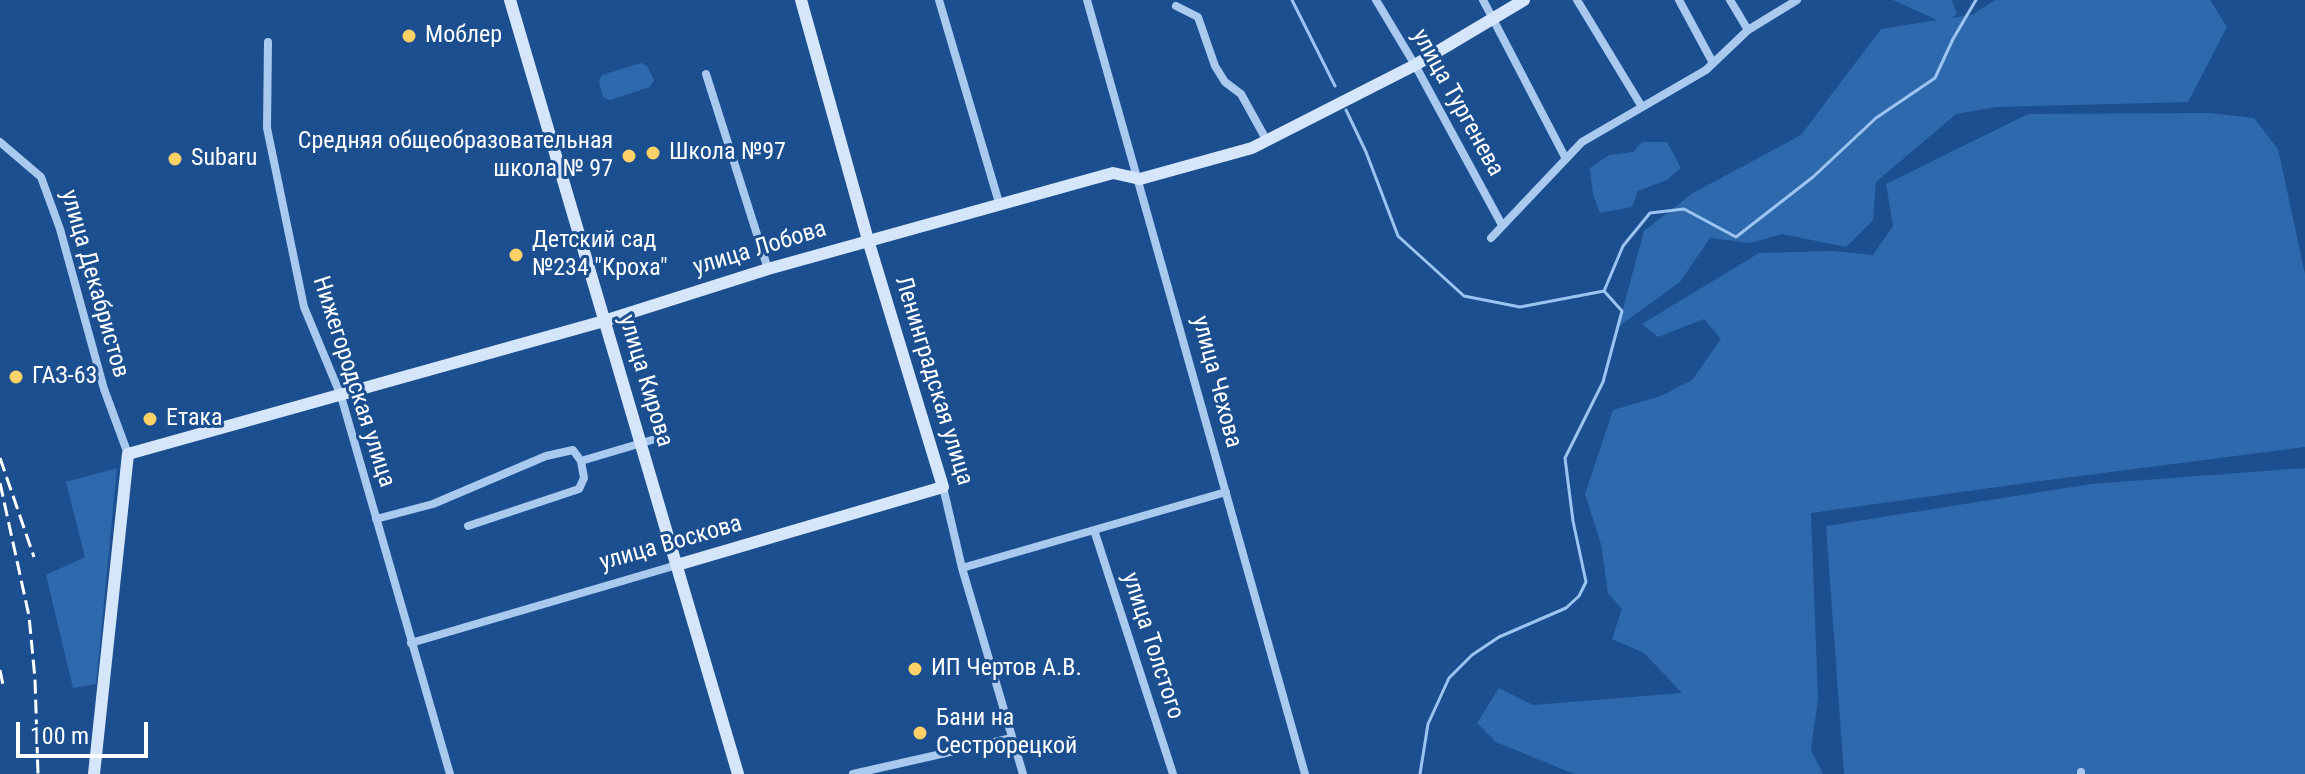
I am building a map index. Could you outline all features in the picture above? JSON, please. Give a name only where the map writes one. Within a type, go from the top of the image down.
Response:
[{"type":"street","name":"улица Кирова","points":[[510,0],[738,774]]},
{"type":"street","name":"Ленинградская улица","points":[[801,0],[1023,774]]},
{"type":"street","points":[[939,0],[1000,206]]},
{"type":"street","name":"улица Чехова","points":[[1087,0],[1140,179],[1305,774]]},
{"type":"street","name":"улица Тургенева","points":[[1376,0],[1502,225]]},
{"type":"street","points":[[1483,0],[1566,159]]},
{"type":"street","name":"улица Лобова","points":[[128,454],[604,321],[868,240],[1113,173],[1140,179],[1267,141],[1415,65],[1524,0]]},
{"type":"street","points":[[1577,0],[1642,107]]},
{"type":"street","points":[[1679,0],[1713,63]]},
{"type":"street","points":[[1730,0],[1748,30]]},
{"type":"street","points":[[1491,238],[1582,142],[1706,70],[1748,30],[1797,0]]},
{"type":"street","points":[[1176,6],[1198,17],[1215,66],[1225,82],[1241,94],[1267,141]]},
{"type":"street","name":"Нижегородская улица","points":[[268,42],[267,128],[304,307],[341,396],[450,774]]},
{"type":"street","points":[[706,74],[768,269]]},
{"type":"street","name":"улица Декабристов","points":[[0,142],[41,177],[60,229],[104,389],[128,454]]},
{"type":"street","points":[[581,461],[662,437]]},
{"type":"street","points":[[376,519],[433,504],[546,456],[573,450],[581,461],[584,478],[579,489],[468,526]]},
{"type":"street","points":[[94,774],[128,454]]},
{"type":"street","name":"улица Воскова","points":[[411,643],[943,487]]},
{"type":"street","points":[[962,568],[1226,492]]},
{"type":"street","name":"улица Толстого","points":[[1094,530],[1173,774]]},
{"type":"street","points":[[853,774],[1012,738]]},
{"type":"shaded area","points":[[1893,0],[1952,0],[1957,14],[1952,18],[1972,15],[1995,0],[2210,0],[2227,27],[2188,102],[1996,107],[1956,114],[1876,182],[1873,220],[1846,247],[1782,234],[1751,243],[1710,238],[1680,282],[1618,327],[1644,231],[1693,193],[1801,135],[1881,29],[1937,20]]},
{"type":"shaded area","points":[[641,63],[647,66],[654,80],[650,87],[610,100],[603,97],[599,82],[602,75]]},
{"type":"shaded area","points":[[2210,113],[2254,118],[2278,149],[2305,274],[2305,447],[1811,513],[1818,698],[1811,750],[1823,774],[1574,774],[1496,742],[1477,723],[1499,688],[1533,705],[1682,693],[1644,653],[1612,639],[1622,609],[1608,593],[1601,544],[1585,494],[1613,410],[1661,396],[1692,380],[1721,339],[1704,319],[1658,337],[1642,324],[1759,253],[1833,251],[1873,255],[1893,226],[1886,184],[2028,114]]},
{"type":"shaded area","points":[[1642,142],[1667,142],[1681,168],[1667,180],[1638,191],[1632,207],[1600,213],[1593,195],[1590,168],[1609,155],[1633,152]]},
{"type":"shaded area","points":[[117,468],[96,684],[73,688],[46,575],[85,557],[66,482]]},
{"type":"shaded area","points":[[2305,468],[2305,774],[1844,774],[1826,526],[2091,484]]},
{"type":"waterway","points":[[1292,0],[1335,86]]},
{"type":"waterway","points":[[1420,774],[1428,724],[1449,678],[1472,655],[1499,637],[1566,608],[1579,596],[1586,582],[1573,521],[1565,458],[1603,382],[1622,311],[1604,291],[1623,246],[1650,213],[1684,209],[1736,237],[1813,177],[1876,118],[1935,78],[1976,0]]},
{"type":"waterway","points":[[1346,110],[1366,152],[1398,236],[1464,296],[1520,307],[1604,291]]},
{"type":"railway","points":[[0,458],[34,557]]},
{"type":"railway","points":[[0,483],[29,616],[35,679],[38,774]]},
{"type":"railway","points":[[0,670],[3,685]]},
{"type":"place","name":"Моблер","points":[[409,36]]},
{"type":"place","name":"Школа №97","points":[[653,153]]},
{"type":"place","name":"Средняя общеобразовательная школа № 97","points":[[629,156]]},
{"type":"place","name":"Subaru","points":[[175,159]]},
{"type":"place","name":"Детский сад №234 \"Кроха\"","points":[[516,255]]},
{"type":"place","name":"ГАЗ-63","points":[[16,377]]},
{"type":"place","name":"Етака","points":[[150,419]]},
{"type":"place","name":"ИП Чертов А.В.","points":[[915,669]]},
{"type":"place","name":"Бани на Сестрорецкой","points":[[920,733]]}]
